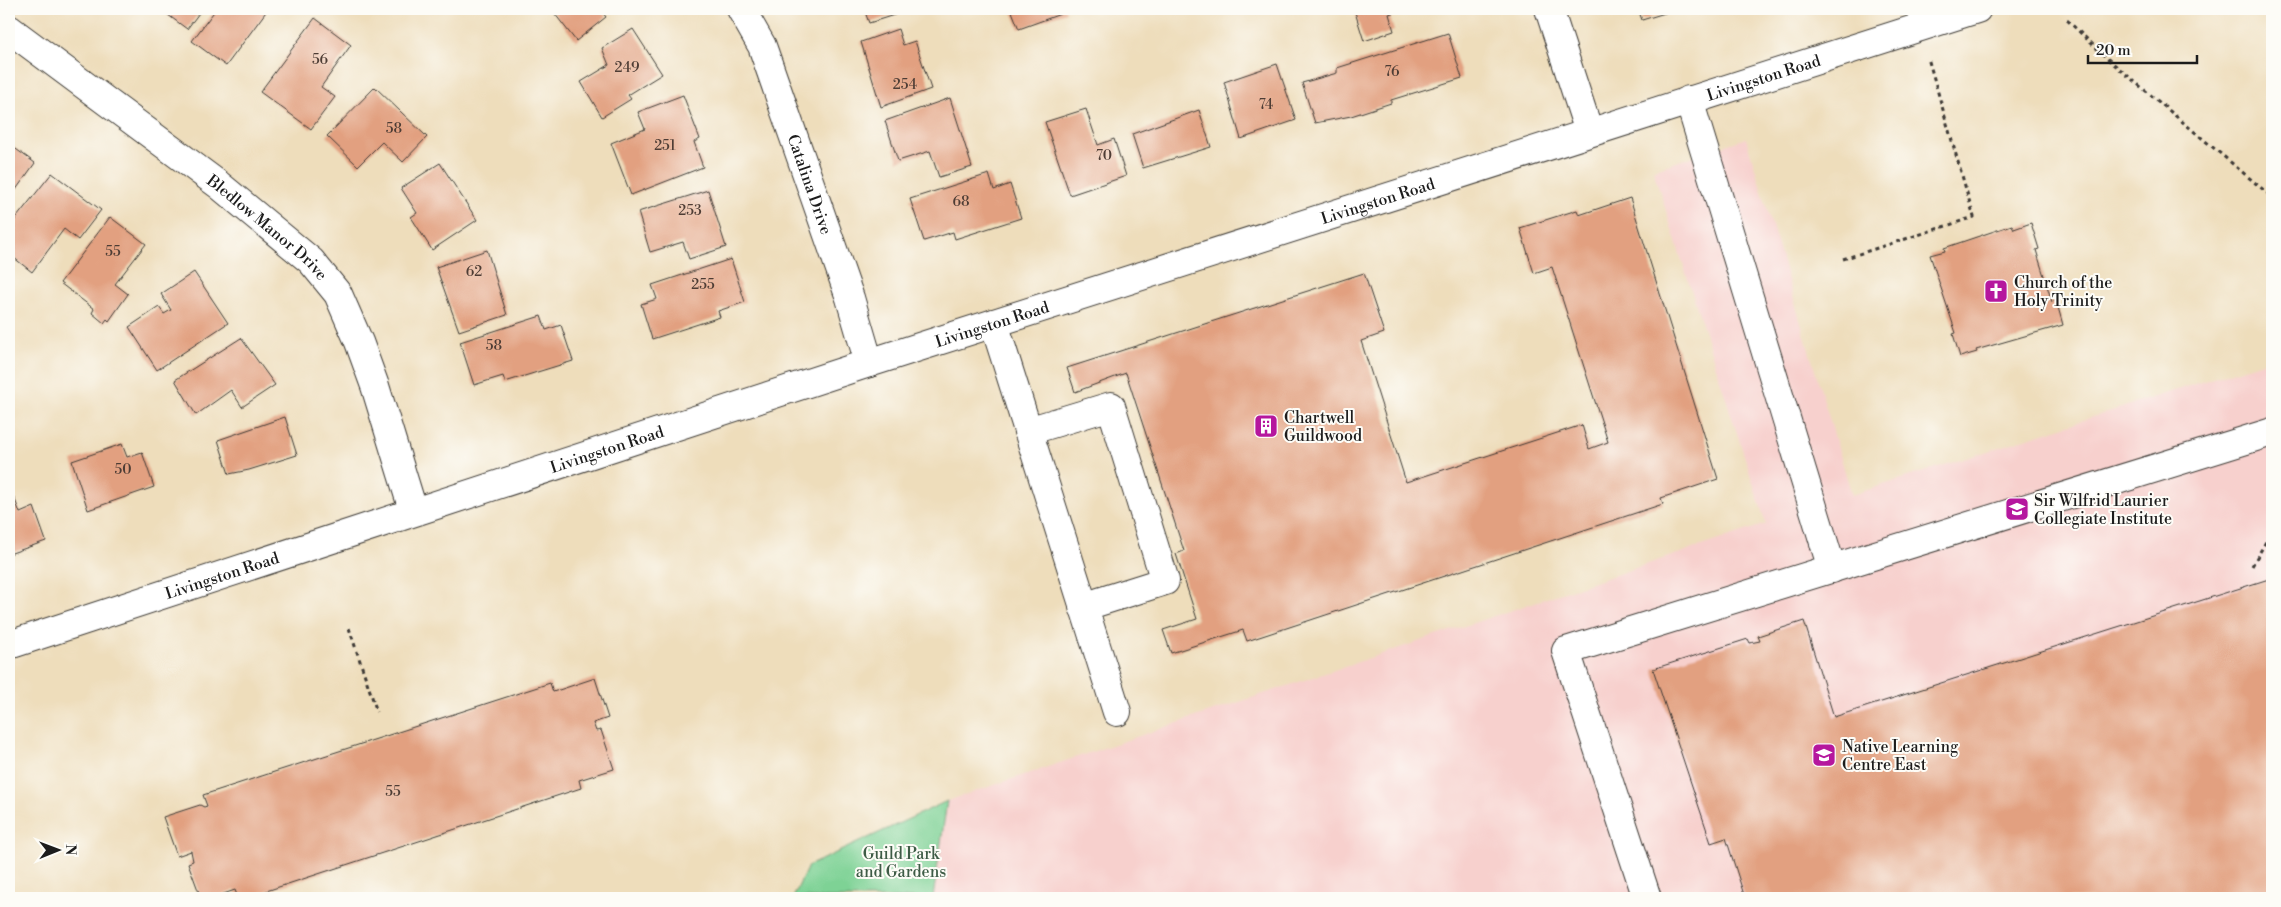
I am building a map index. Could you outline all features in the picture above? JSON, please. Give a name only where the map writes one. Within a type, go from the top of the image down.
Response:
[{"type":"street","name":"Catalina Drive","points":[[741,9],[762,46],[850,298],[869,363]]},
{"type":"street","points":[[1549,9],[1589,132]]},
{"type":"street","name":"Livingston Road","points":[[9,645],[413,510],[1977,9]]},
{"type":"street","name":"Bledlow Manor Drive","points":[[9,29],[219,185],[311,261],[338,294],[359,342],[375,386],[413,510]]},
{"type":"street","points":[[1689,100],[1832,569]]},
{"type":"street","points":[[994,323],[1117,712]]},
{"type":"street","points":[[1028,431],[1111,406],[1166,581],[1083,607]]},
{"type":"street","points":[[1647,898],[1566,650],[2272,432]]},
{"type":"path","points":[[2067,20],[2109,60],[2272,197]]},
{"type":"path","points":[[1843,259],[1974,216],[1919,27]]},
{"type":"path","points":[[2252,566],[2272,531]]},
{"type":"path","points":[[349,628],[377,712]]},
{"type":"shaded area","name":"Sir Wilfrid Laurier Collegiate Institute","points":[[1746,138],[1852,495],[2272,359],[2272,898],[933,898],[947,801],[1766,524],[1653,170]]},
{"type":"green space","name":"Guild Park and Gardens","points":[[947,801],[933,898],[793,898],[808,866]]},
{"type":"building","points":[[160,9],[202,9],[187,29]]},
{"type":"building","points":[[216,9],[268,9],[226,66],[192,41]]},
{"type":"building","points":[[551,9],[600,9],[606,17],[576,41]]},
{"type":"building","points":[[864,9],[913,9],[869,23]]},
{"type":"building","points":[[1011,9],[1065,9],[1066,12],[1019,29]]},
{"type":"building","points":[[1354,9],[1405,9],[1389,14],[1394,31],[1364,41]]},
{"type":"building","points":[[1638,9],[1678,9],[1642,20]]},
{"type":"building","points":[[315,18],[351,45],[321,87],[335,97],[311,129],[260,92]]},
{"type":"building","points":[[633,29],[662,74],[628,95],[631,99],[602,117],[581,82],[609,65],[602,48]]},
{"type":"building","points":[[898,29],[903,45],[915,41],[931,89],[881,107],[861,42]]},
{"type":"building","points":[[1448,33],[1462,78],[1391,100],[1391,103],[1351,116],[1315,123],[1302,83],[1337,73],[1337,68]]},
{"type":"building","points":[[1277,64],[1296,120],[1241,139],[1224,82]]},
{"type":"building","points":[[375,87],[427,137],[403,162],[382,142],[358,166],[327,136]]},
{"type":"building","points":[[683,95],[700,139],[694,142],[703,167],[631,195],[611,143],[645,129],[638,112]]},
{"type":"building","points":[[950,98],[972,167],[939,177],[930,151],[898,161],[885,121]]},
{"type":"building","points":[[1086,109],[1098,145],[1114,139],[1126,176],[1070,195],[1045,122]]},
{"type":"building","points":[[1199,110],[1211,147],[1143,168],[1132,134]]},
{"type":"building","points":[[9,144],[35,163],[10,198],[9,197]]},
{"type":"building","points":[[440,163],[477,220],[432,250],[411,217],[417,213],[401,188]]},
{"type":"building","points":[[52,173],[101,210],[78,240],[64,229],[32,272],[9,254],[9,227]]},
{"type":"building","points":[[989,174],[994,190],[1010,184],[1021,218],[955,239],[953,232],[924,241],[910,199]]},
{"type":"building","points":[[708,190],[726,247],[689,259],[683,242],[650,252],[638,212]]},
{"type":"building","name":"Chartwell Guildwood","points":[[1630,198],[1718,479],[1661,498],[1663,504],[1247,641],[1243,630],[1171,653],[1163,630],[1197,619],[1176,554],[1184,551],[1126,373],[1075,392],[1067,368],[1364,273],[1384,333],[1361,341],[1406,482],[1582,425],[1589,449],[1608,442],[1552,267],[1534,273],[1520,228],[1577,210],[1579,215]]},
{"type":"building","points":[[110,217],[146,244],[115,284],[128,294],[109,321],[107,319],[104,323],[92,313],[94,309],[60,283]]},
{"type":"building","name":"Church of the Holy Trinity","points":[[2031,223],[2039,249],[2036,250],[2052,302],[2056,300],[2063,325],[1976,350],[1977,352],[1960,357],[1953,334],[1956,333],[1930,255],[1945,251],[1944,248],[2012,225],[2014,229]]},
{"type":"building","points":[[487,250],[507,315],[459,331],[436,267]]},
{"type":"building","points":[[731,259],[745,302],[718,311],[720,317],[652,339],[641,304],[657,299],[652,285]]},
{"type":"building","points":[[194,272],[228,323],[157,370],[129,327],[159,307],[164,314],[171,310],[161,294]]},
{"type":"building","points":[[541,316],[546,330],[561,325],[573,361],[505,382],[503,376],[474,385],[460,342]]},
{"type":"building","points":[[241,338],[275,385],[242,407],[231,390],[196,415],[175,380]]},
{"type":"building","points":[[285,417],[297,455],[249,470],[229,474],[218,440]]},
{"type":"building","points":[[122,444],[127,457],[142,452],[154,487],[88,510],[72,461]]},
{"type":"building","points":[[14,497],[20,513],[34,507],[46,541],[9,554],[9,499]]},
{"type":"building","points":[[2272,578],[2272,898],[1745,898],[1726,838],[1711,843],[1653,669],[1748,639],[1750,643],[1760,641],[1758,636],[1804,621],[1834,717]]},
{"type":"building","points":[[595,678],[608,718],[593,723],[596,731],[601,730],[614,769],[579,780],[581,788],[245,898],[238,898],[235,890],[212,898],[201,898],[188,863],[193,861],[191,851],[177,856],[163,817],[200,805],[207,806],[203,795],[550,683],[553,692]]},
{"type":"place","name":"Church of the Holy Trinity","points":[[1996,291]]},
{"type":"place","name":"Chartwell Guildwood","points":[[1266,426]]},
{"type":"place","name":"Sir Wilfrid Laurier Collegiate Institute","points":[[2017,509]]},
{"type":"place","name":"Native Learning Centre East","points":[[1824,755]]}]
